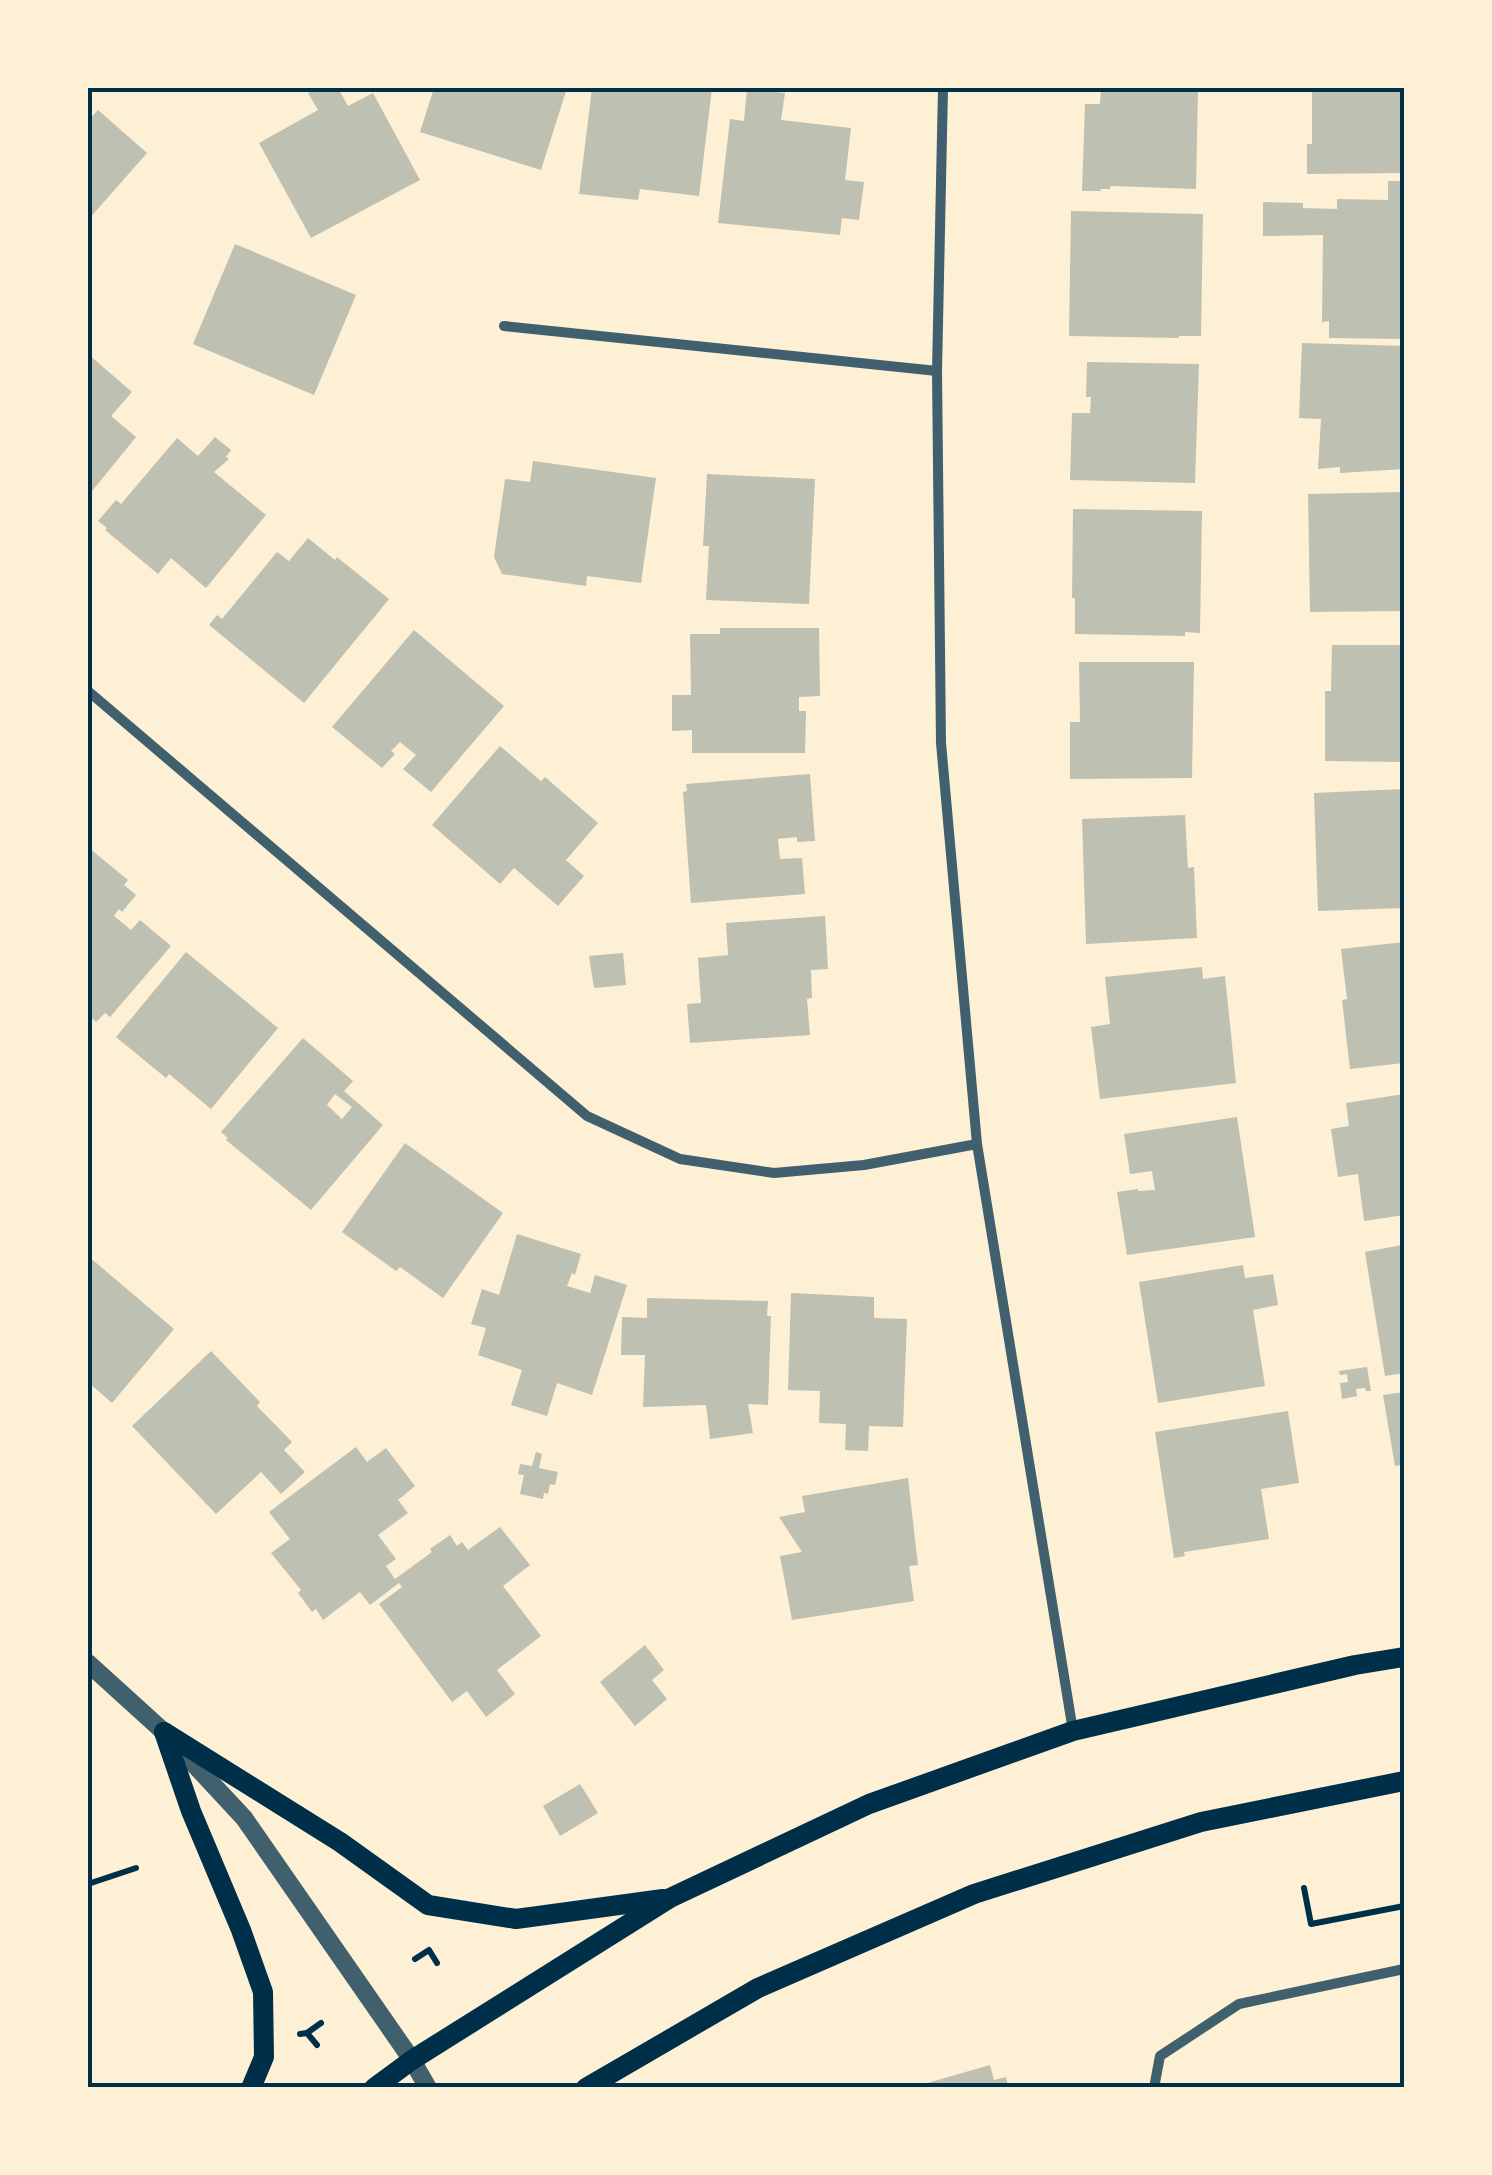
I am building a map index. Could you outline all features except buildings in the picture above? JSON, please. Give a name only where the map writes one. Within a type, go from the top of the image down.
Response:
[{"type":"main road","points":[[374,2088],[412,2060],[670,1898],[868,1804],[1073,1731],[1404,1657]]},
{"type":"main road","points":[[164,1732],[340,1842],[428,1905],[516,1918],[670,1898]]},
{"type":"main road","points":[[164,1732],[191,1811],[264,1992],[264,2058],[250,2088]]},
{"type":"main road","points":[[586,2088],[758,1988],[974,1894],[1201,1822],[1404,1781]]},
{"type":"street","points":[[943,88],[937,371],[942,742],[978,1144],[1073,1731]]},
{"type":"street","points":[[504,326],[937,371]]},
{"type":"street","points":[[88,691],[587,1116],[680,1159],[774,1173],[864,1165],[978,1144]]},
{"type":"street","points":[[88,1664],[164,1732],[244,1818],[428,2088]]},
{"type":"street","points":[[1154,2088],[1160,2056],[1239,2004],[1404,1970]]},
{"type":"path","points":[[88,1884],[136,1868]]},
{"type":"path","points":[[1304,1888],[1311,1924],[1404,1906]]},
{"type":"path","points":[[415,1959],[428,1950],[437,1963]]},
{"type":"path","points":[[308,2033],[321,2023]]}]
